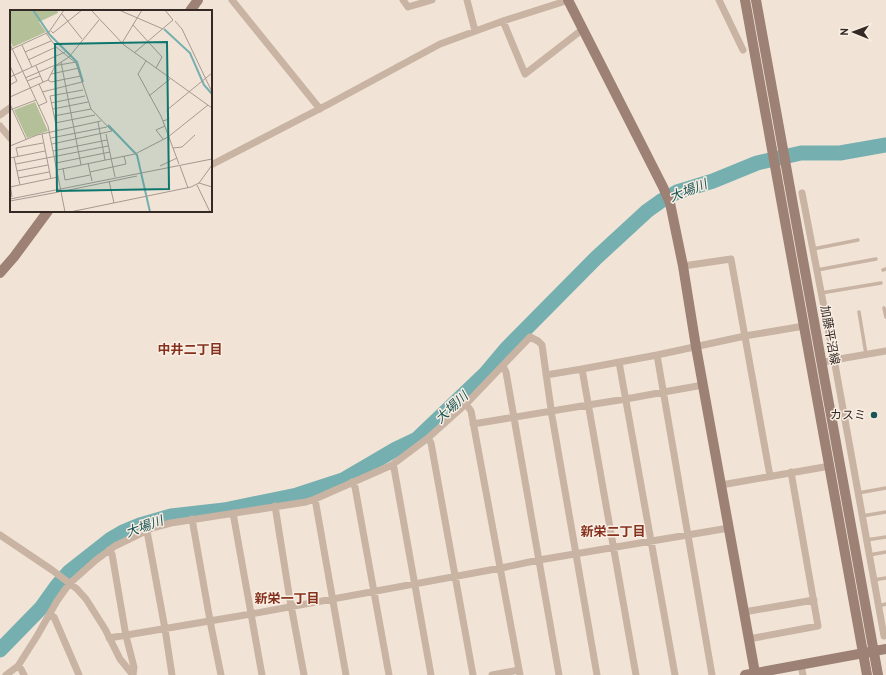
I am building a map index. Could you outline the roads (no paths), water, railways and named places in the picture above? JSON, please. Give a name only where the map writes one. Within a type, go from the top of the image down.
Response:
[{"type":"main road","points":[[191,10],[198,0]]},
{"type":"main road","points":[[568,0],[664,187],[670,203],[683,266],[696,347],[749,639],[750,674],[802,670],[886,649]]},
{"type":"main road","name":"加藤平沼線","points":[[745,0],[867,675]]},
{"type":"main road","name":"加藤平沼線","points":[[756,0],[878,675]]},
{"type":"main road","points":[[0,272],[14,257],[47,212]]},
{"type":"street","points":[[232,0],[320,109]]},
{"type":"street","points":[[403,0],[408,7],[432,0]]},
{"type":"street","points":[[467,0],[475,31]]},
{"type":"street","points":[[212,164],[320,109],[440,44],[503,21],[568,0]]},
{"type":"street","points":[[719,0],[743,50]]},
{"type":"street","points":[[503,21],[525,74],[583,29]]},
{"type":"street","points":[[0,115],[10,108]]},
{"type":"street","points":[[0,126],[10,138]]},
{"type":"street","points":[[802,192],[884,636]]},
{"type":"street","points":[[683,266],[731,259],[770,476]]},
{"type":"street","points":[[546,375],[804,326]]},
{"type":"street","points":[[6,675],[18,666],[37,636],[57,601],[65,581],[115,546],[152,528],[172,523],[306,502],[392,465],[428,438],[466,404],[530,337],[542,345],[551,411],[597,675]]},
{"type":"street","points":[[822,362],[886,351]]},
{"type":"street","points":[[657,355],[689,534],[712,675]]},
{"type":"street","points":[[619,362],[675,675]]},
{"type":"street","points":[[503,366],[506,372],[559,675]]},
{"type":"street","points":[[582,369],[636,675]]},
{"type":"street","points":[[473,424],[703,385]]},
{"type":"street","points":[[466,404],[471,411],[520,672],[492,675]]},
{"type":"street","points":[[428,438],[431,443],[473,675]]},
{"type":"street","points":[[392,465],[394,468],[431,675]]},
{"type":"street","points":[[721,485],[830,466]]},
{"type":"street","points":[[749,639],[818,626],[791,472]]},
{"type":"street","points":[[352,482],[355,487],[389,675]]},
{"type":"street","points":[[315,499],[346,675]]},
{"type":"street","points":[[275,506],[304,675]]},
{"type":"street","points":[[233,513],[262,675]]},
{"type":"street","points":[[192,519],[220,675]]},
{"type":"street","points":[[852,528],[864,526]]},
{"type":"street","points":[[109,638],[251,614],[540,560],[729,528]]},
{"type":"street","points":[[147,531],[172,675]]},
{"type":"street","points":[[0,535],[52,570],[77,589],[86,599],[105,629],[120,659],[133,675]]},
{"type":"street","points":[[109,550],[112,554],[126,636],[134,667],[133,675]]},
{"type":"street","points":[[744,612],[814,600]]},
{"type":"street","points":[[49,615],[54,617],[79,675]]},
{"type":"street","points":[[18,666],[22,669],[24,675]]},
{"type":"lane","points":[[813,249],[858,240]]},
{"type":"lane","points":[[817,270],[876,259]]},
{"type":"lane","points":[[821,293],[881,283]]},
{"type":"lane","points":[[884,308],[886,317]]},
{"type":"lane","points":[[859,312],[866,354]]},
{"type":"lane","points":[[858,493],[886,488]]},
{"type":"lane","points":[[862,516],[886,512]]},
{"type":"lane","points":[[866,540],[886,536]]},
{"type":"lane","points":[[869,555],[886,552]]},
{"type":"lane","points":[[874,580],[886,578]]},
{"type":"lane","points":[[878,606],[886,604]]},
{"type":"waterway","name":"大場川","points":[[0,650],[41,608],[69,572],[111,539],[123,532],[140,525],[171,516],[224,510],[297,495],[343,480],[396,449],[417,439],[485,374],[506,349],[596,258],[647,211],[661,201],[677,192],[713,181],[757,163],[801,153],[840,153],[886,145]]},
{"type":"place","name":"カスミ","points":[[874,415]]},
{"type":"district","name":"中井二丁目","points":[[190,349]]},
{"type":"district","name":"新栄二丁目","points":[[613,531]]},
{"type":"district","name":"新栄一丁目","points":[[287,598]]}]
